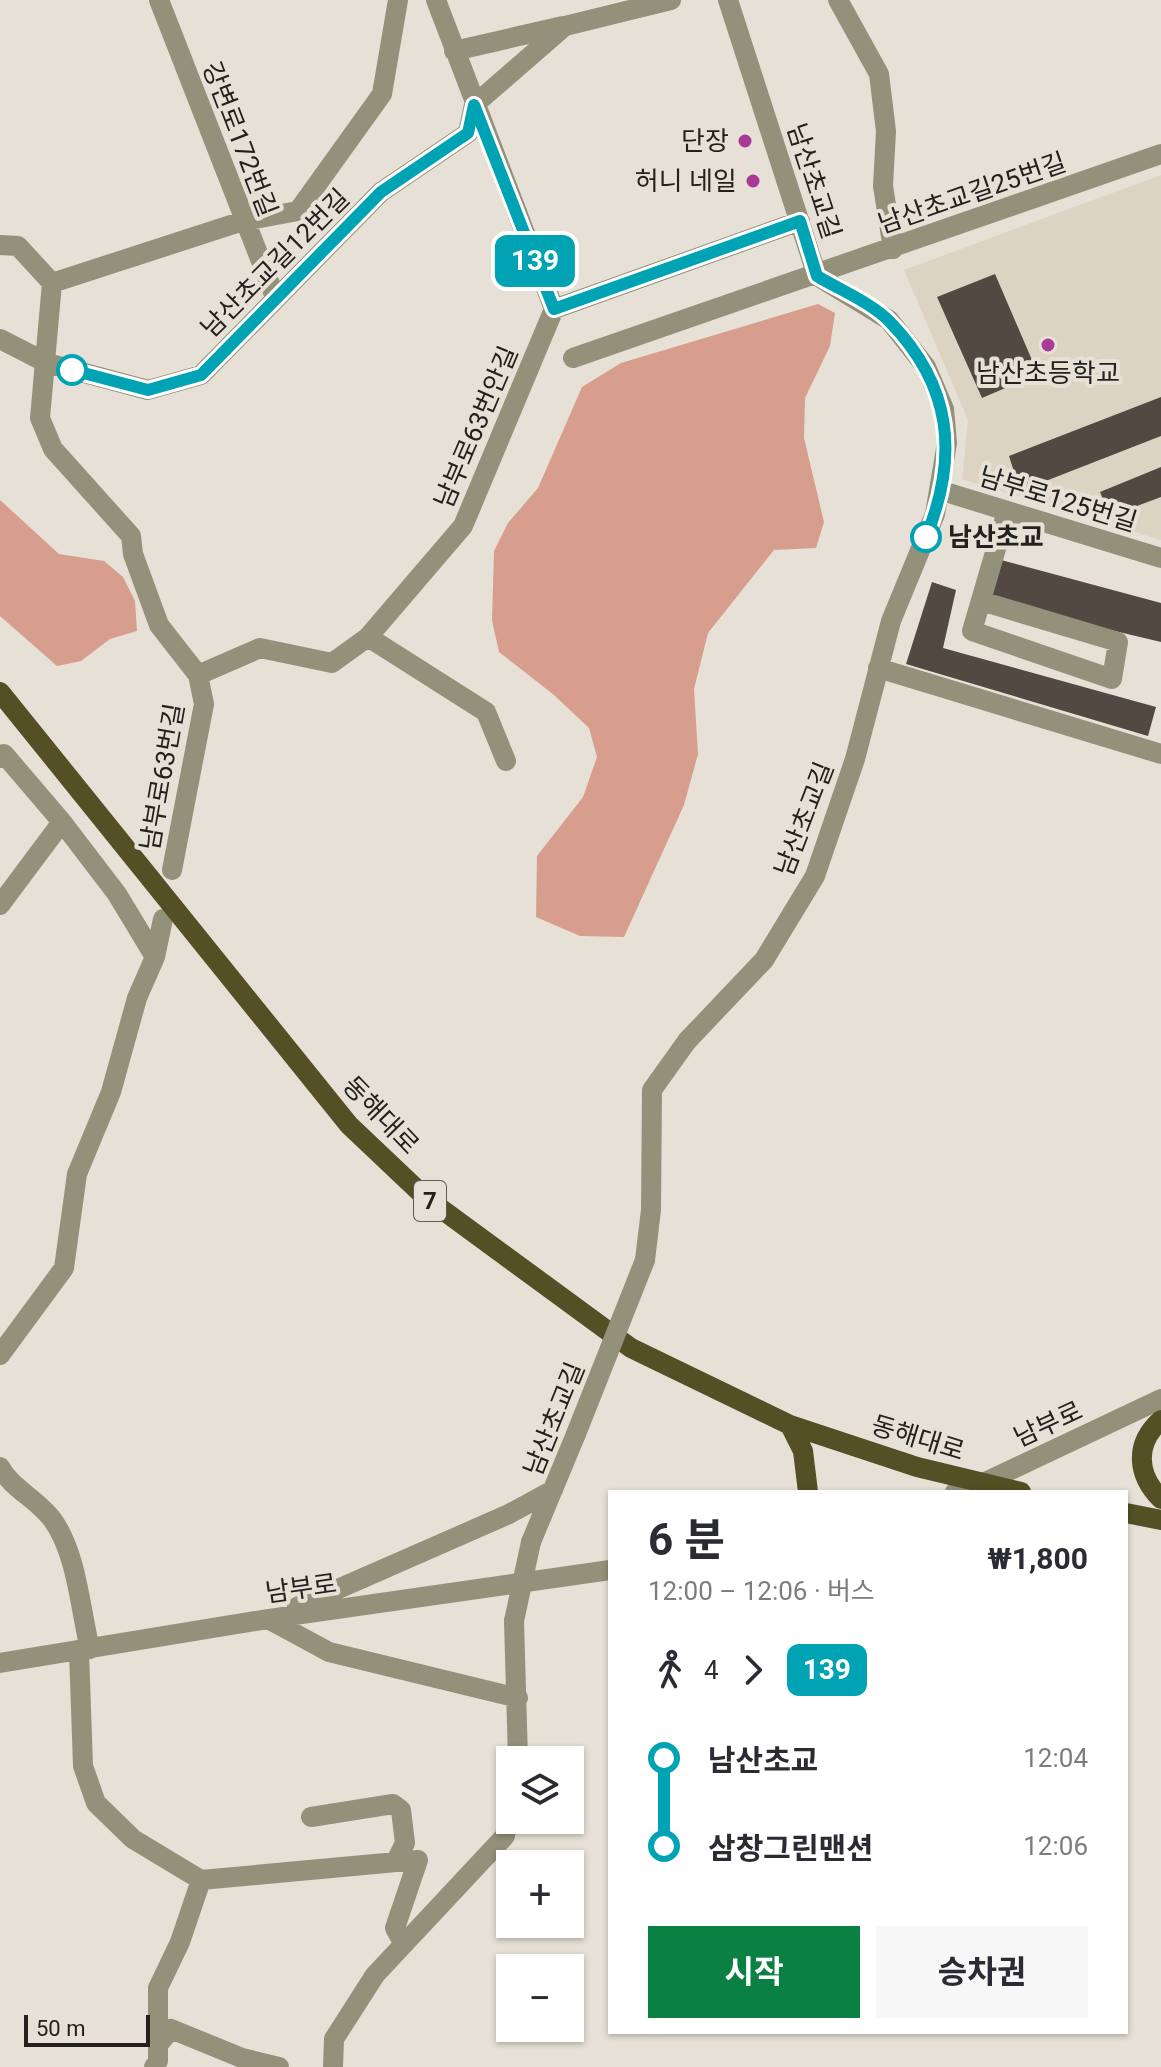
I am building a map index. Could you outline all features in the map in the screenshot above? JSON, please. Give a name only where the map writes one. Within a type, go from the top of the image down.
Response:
[{"type":"main road","name":"동해대로","points":[[0,692],[349,1125],[414,1187],[631,1348],[790,1425],[917,1467],[1011,1490]]},
{"type":"main road","points":[[1161,1420],[1143,1447],[1140,1469],[1148,1487],[1161,1499]]},
{"type":"main road","points":[[790,1425],[803,1451],[808,1490]]},
{"type":"main road","points":[[1128,1513],[1161,1520]]},
{"type":"street","name":"강변로172번길","points":[[159,0],[275,297]]},
{"type":"street","points":[[0,245],[18,246],[52,283],[243,221],[298,211],[342,154],[382,94],[398,0]]},
{"type":"street","points":[[436,0],[554,309],[800,221]]},
{"type":"street","name":"남산초교길12번길","points":[[0,339],[47,363],[148,390],[201,375],[381,192],[468,133],[474,105],[565,26],[671,0]]},
{"type":"street","name":"남산초교길","points":[[518,1746],[514,1621],[531,1542],[645,1260],[651,1210],[652,1090],[687,1041],[764,960],[815,876],[855,759],[891,621],[935,514],[947,443],[944,409],[926,367],[889,320],[817,276],[728,0]]},
{"type":"street","points":[[838,0],[879,74],[886,131],[883,186],[893,249]]},
{"type":"street","points":[[454,51],[565,26]]},
{"type":"street","name":"남산초교길25번길","points":[[573,358],[817,276],[1161,154]]},
{"type":"street","name":"남부로63번길","points":[[52,283],[40,418],[53,449],[131,536],[133,554],[159,625],[198,675],[204,704],[172,870]]},
{"type":"street","name":"남부로63번안길","points":[[198,675],[260,648],[332,663],[368,637],[463,526],[554,309]]},
{"type":"street","name":"남부로125번길","points":[[939,490],[1161,558]]},
{"type":"street","points":[[981,601],[1118,642],[1112,679],[972,631],[1007,511]]},
{"type":"street","points":[[368,637],[486,712],[506,761]]},
{"type":"street","points":[[878,668],[1161,754]]},
{"type":"street","points":[[0,758],[4,754],[62,822],[117,894],[155,957]]},
{"type":"street","points":[[0,905],[62,822]]},
{"type":"street","points":[[0,1355],[64,1268],[77,1174],[111,1092],[137,998],[155,957],[163,919]]},
{"type":"street","name":"남부로","points":[[962,1490],[981,1484],[1161,1399]]},
{"type":"street","points":[[3,1480],[36,1502],[64,1540],[84,1650],[83,1766],[96,1803],[133,1839],[201,1880],[418,1860],[395,1928],[404,1944]]},
{"type":"street","points":[[268,1619],[495,1520],[553,1490]]},
{"type":"street","name":"남부로","points":[[0,1663],[268,1619],[608,1570]]},
{"type":"street","points":[[268,1619],[329,1652],[518,1698]]},
{"type":"street","points":[[311,1817],[393,1804],[401,1810],[405,1843],[396,1861]]},
{"type":"street","points":[[333,2067],[334,2039],[375,1975],[505,1834]]},
{"type":"street","points":[[154,2067],[158,2061],[158,1988],[180,1942],[201,1880]]},
{"type":"street","points":[[158,2045],[171,2029],[242,2058],[279,2067]]},
{"type":"shaded area","name":"남산초등학교","points":[[1161,175],[1161,540],[962,479],[968,420],[904,270]]},
{"type":"shaded area","points":[[818,304],[835,313],[830,346],[805,398],[804,438],[824,522],[816,548],[774,550],[708,633],[694,689],[698,754],[684,805],[624,937],[580,936],[536,917],[537,856],[583,797],[597,757],[589,728],[554,695],[499,652],[492,620],[494,551],[508,523],[538,488],[582,387],[621,363]]},
{"type":"shaded area","points":[[0,500],[59,554],[104,561],[123,577],[135,601],[137,631],[110,639],[81,661],[57,666],[0,616]]},
{"type":"building","points":[[995,274],[1038,374],[982,398],[937,297]]},
{"type":"building","points":[[1161,397],[1161,436],[1020,491],[1009,456]]},
{"type":"building","points":[[1161,467],[1161,497],[1110,516],[1100,492]]},
{"type":"building","points":[[1001,560],[1161,603],[1161,642],[989,601]]},
{"type":"building","points":[[932,582],[956,590],[943,648],[1156,707],[1148,736],[906,664]]},
{"type":"bus line","name":"139","points":[[72,370],[148,390],[201,375],[381,192],[468,133],[474,105],[554,309],[800,221],[817,276],[889,320],[926,367],[944,409],[947,443],[935,514],[926,537]]},
{"type":"place","name":"단장","points":[[745,141]]},
{"type":"place","name":"허니 네일","points":[[753,181]]},
{"type":"place","name":"남산초등학교","points":[[1048,345]]},
{"type":"place","name":"남산초교","points":[[926,537]]}]
